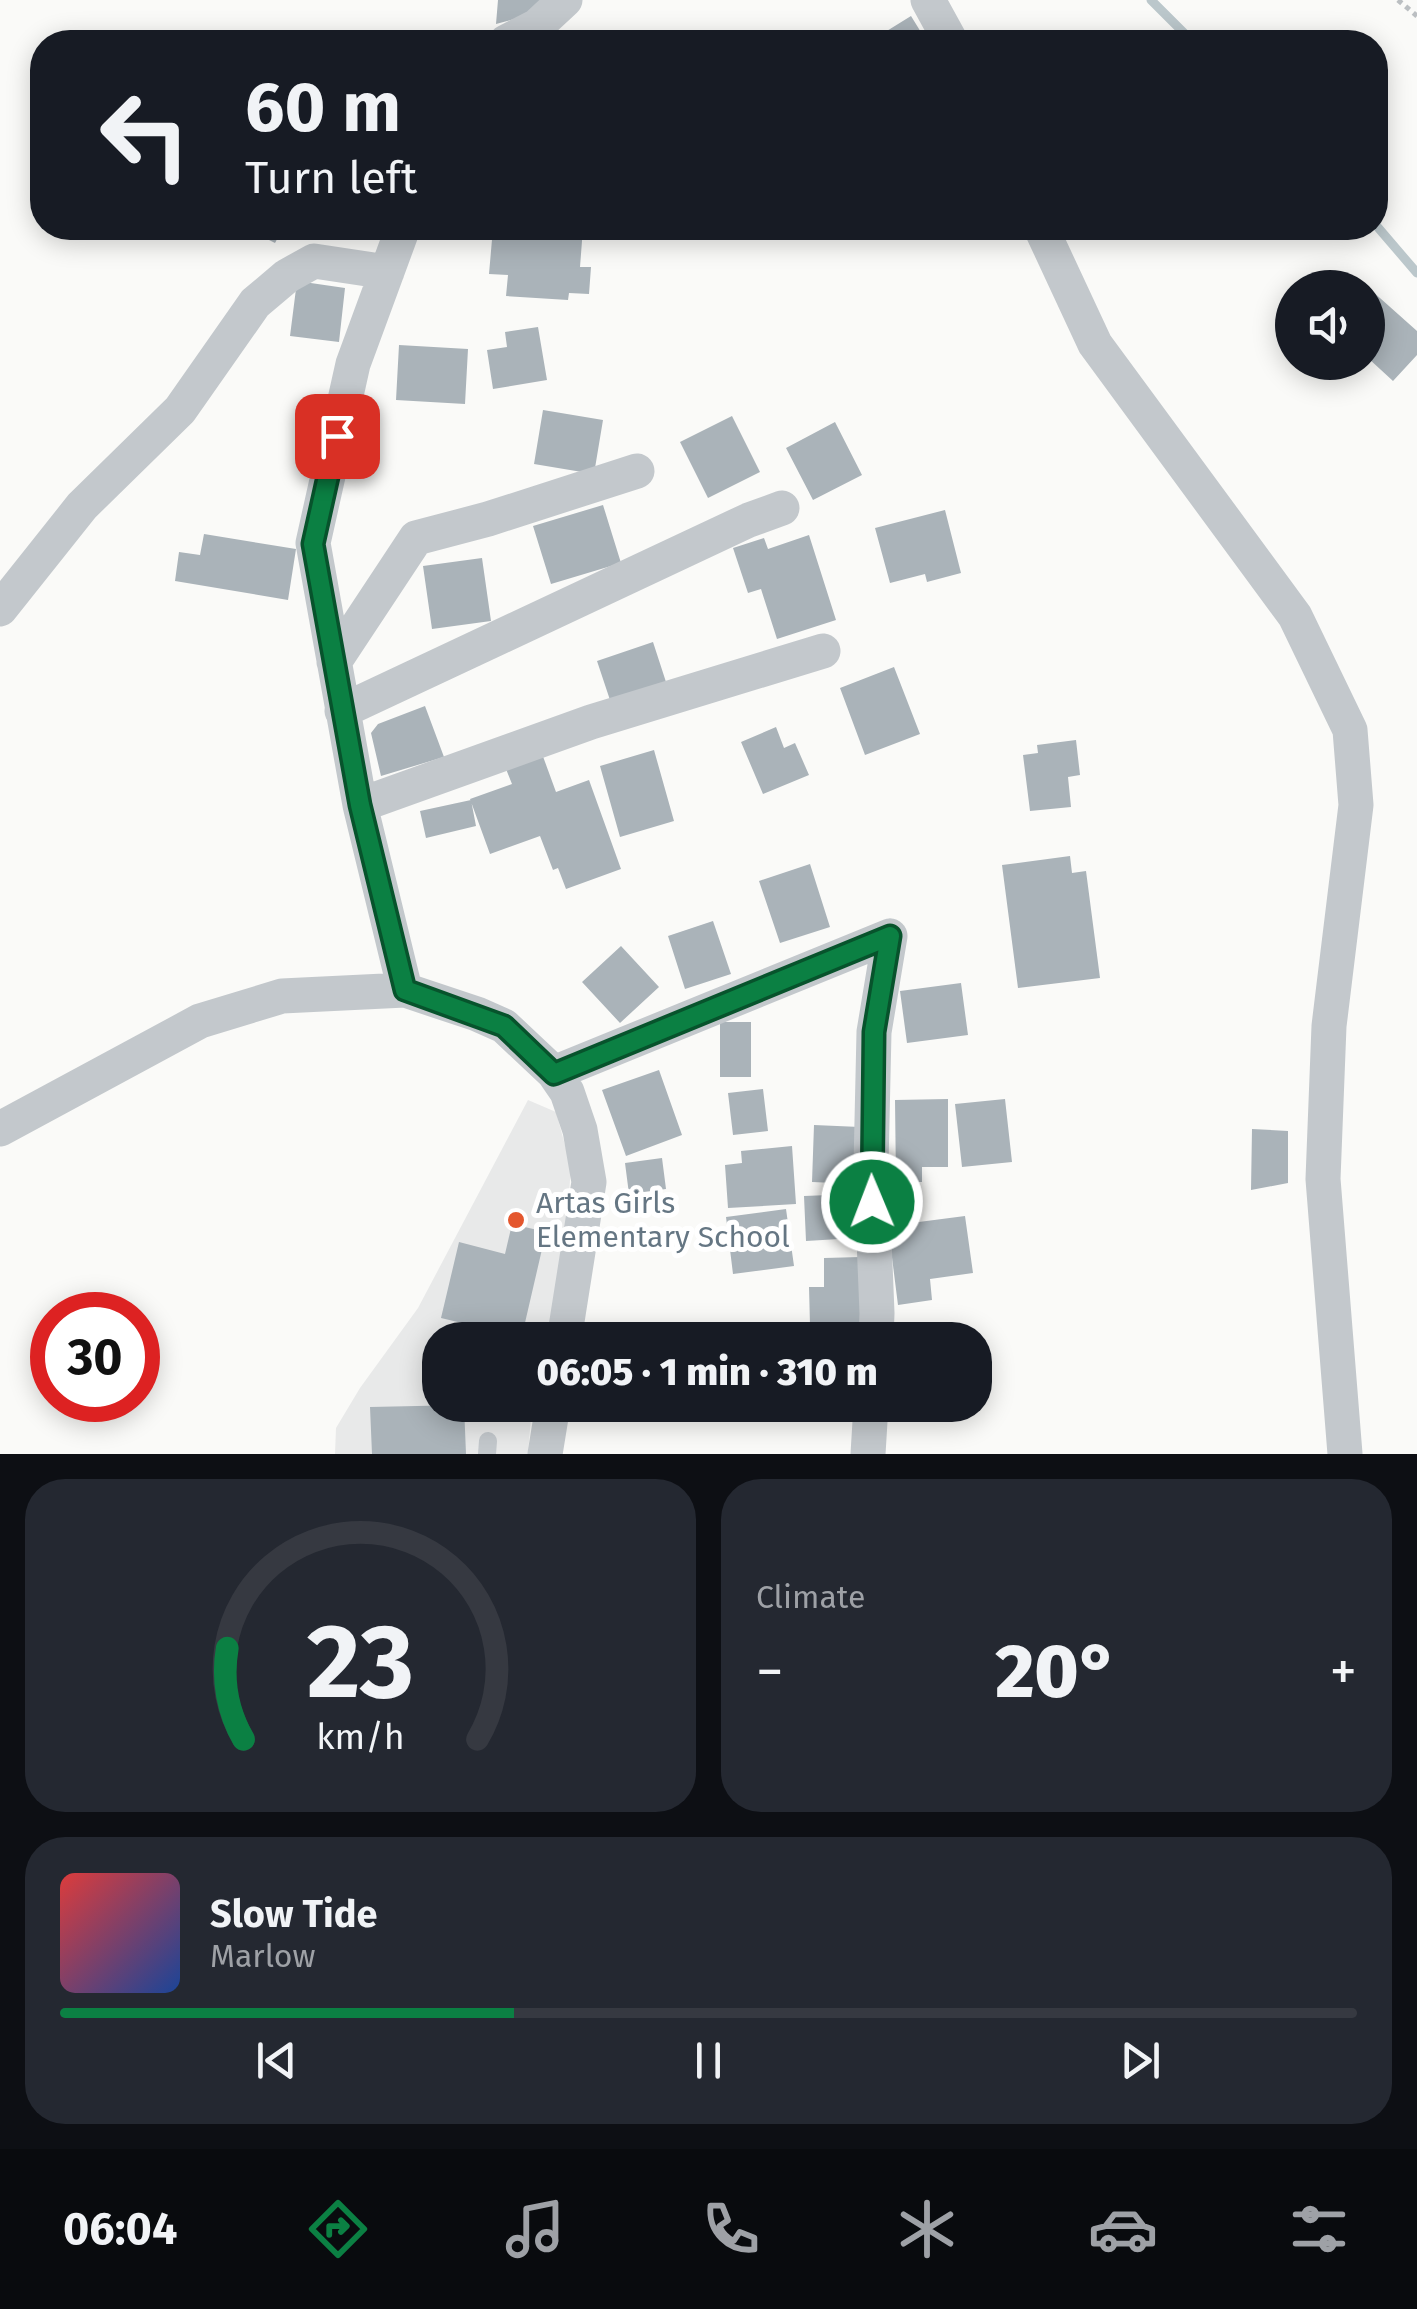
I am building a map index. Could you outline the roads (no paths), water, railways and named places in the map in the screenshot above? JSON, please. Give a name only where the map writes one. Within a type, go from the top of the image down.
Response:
[{"type":"street","points":[[529,30],[564,0]]},
{"type":"street","points":[[928,0],[944,30]]},
{"type":"street","points":[[399,240],[353,364],[313,544],[360,805],[405,990]]},
{"type":"street","points":[[1047,240],[1095,344],[1295,616],[1350,730],[1356,805],[1329,1026],[1323,1179],[1345,1454]]},
{"type":"street","points":[[0,609],[82,506],[180,410],[255,303],[287,276],[314,261],[387,272]]},
{"type":"street","points":[[334,662],[416,538],[638,471]]},
{"type":"street","points":[[342,711],[782,508]]},
{"type":"street","points":[[360,805],[591,722],[823,651]]},
{"type":"street","points":[[554,1074],[890,936],[874,1032],[871,1165],[877,1322]]},
{"type":"street","points":[[0,1129],[200,1021],[282,996],[405,990],[504,1026],[554,1074],[566,1092],[580,1130],[589,1182],[567,1322]]},
{"type":"street","points":[[545,1454],[550,1422]]},
{"type":"street","points":[[868,1454],[870,1422]]},
{"type":"waterway","points":[[1151,0],[1181,30]]},
{"type":"waterway","points":[[1388,239],[1417,273]]},
{"type":"place","name":"Artas Girls Elementary School","points":[[516,1220]]}]
